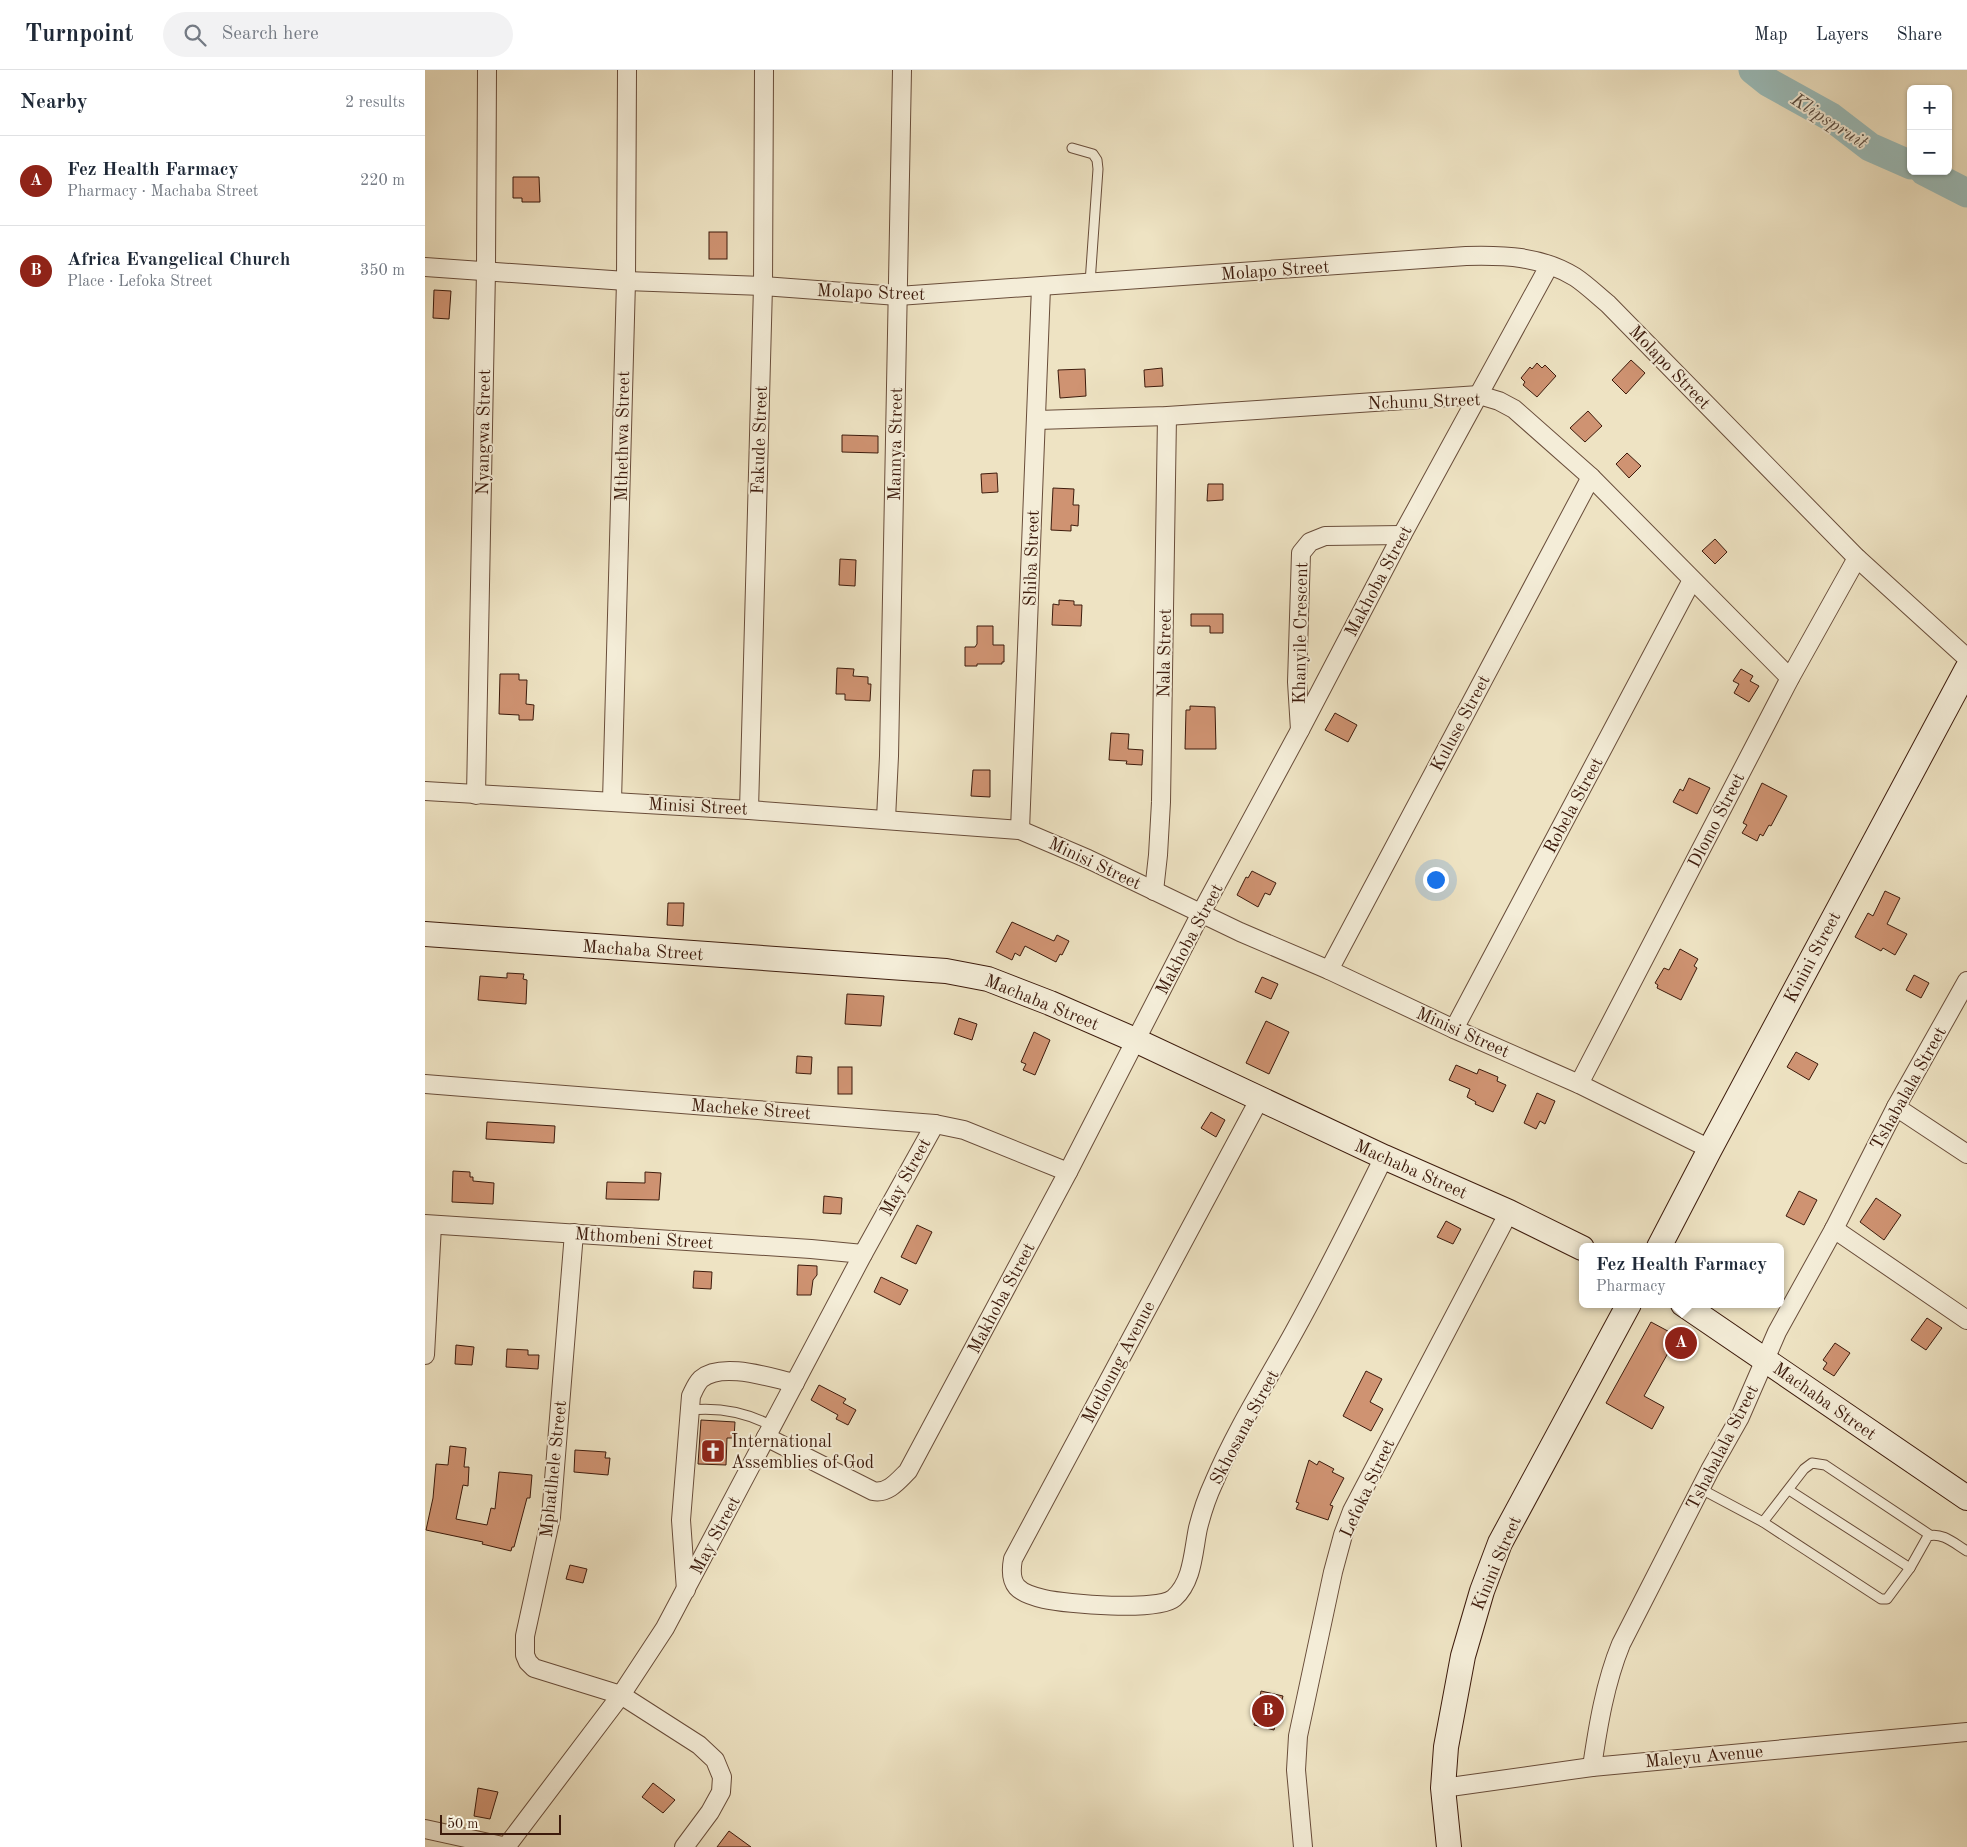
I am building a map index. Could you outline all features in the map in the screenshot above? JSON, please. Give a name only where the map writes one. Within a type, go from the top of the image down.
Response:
[{"type":"street","name":"Nyangwa Street","points":[[476,795],[486,270],[487,70]]},
{"type":"street","name":"Mthethwa Street","points":[[613,801],[626,281],[627,70]]},
{"type":"street","name":"Fakude Street","points":[[749,810],[763,286],[764,70]]},
{"type":"street","name":"Mannya Street","points":[[886,819],[899,296],[902,71]]},
{"type":"street","name":"Molapo Street","points":[[425,267],[626,281],[763,286],[899,296],[1466,256],[1506,255],[1531,259],[1575,277],[1608,304],[1857,558],[1967,658]]},
{"type":"street","name":"Makhoba Street","points":[[769,1431],[873,1491],[879,1492],[895,1484],[908,1471],[1068,1172],[1201,913],[1402,535],[1549,266]]},
{"type":"street","name":"Shiba Street","points":[[1020,830],[1041,287]]},
{"type":"street","name":"Nchunu Street","points":[[1037,420],[1167,416],[1479,395],[1499,401],[1514,409],[1591,477],[1790,678]]},
{"type":"street","name":"Nala Street","points":[[1154,891],[1161,802],[1167,416]]},
{"type":"street","name":"Kuluse Street","points":[[1329,970],[1591,477]]},
{"type":"street","name":"Khanyile Crescent","points":[[1300,730],[1297,682],[1301,554],[1310,542],[1325,536],[1402,535]]},
{"type":"street","name":"Dlomo Street","points":[[1579,1084],[1790,678],[1857,558]]},
{"type":"street","name":"Robela Street","points":[[1454,1029],[1693,580]]},
{"type":"street","name":"Kinini Street","points":[[1661,1243],[1967,669]]},
{"type":"street","name":"Minisi Street","points":[[425,791],[613,801],[1020,830],[1088,859],[1454,1029],[1579,1084],[1710,1149]]},
{"type":"street","name":"Machaba Street","points":[[425,934],[946,971],[988,979],[1050,1003],[1135,1040],[1259,1100],[1509,1212],[1579,1247]]},
{"type":"street","name":"Tshabalala Street","points":[[1592,1767],[1612,1666],[1625,1636],[1701,1488],[1740,1417],[1777,1332],[1896,1107],[1966,985]]},
{"type":"street","name":"Macheke Street","points":[[425,1084],[935,1124],[964,1130],[1068,1172]]},
{"type":"street","name":"Motloung Avenue","points":[[1058,1602],[1022,1592],[1013,1583],[1011,1571],[1013,1559],[1259,1100]]},
{"type":"street","points":[[1896,1107],[1967,1154]]},
{"type":"street","name":"May Street","points":[[506,1847],[621,1695],[665,1628],[863,1254],[935,1124]]},
{"type":"street","name":"Skhosana Street","points":[[1058,1602],[1144,1607],[1159,1605],[1173,1599],[1182,1587],[1191,1570],[1205,1503],[1225,1458],[1319,1287],[1384,1157]]},
{"type":"street","name":"Lefoka Street","points":[[1303,1847],[1296,1770],[1298,1736],[1333,1572],[1343,1535],[1352,1511],[1509,1212]]},
{"type":"street","points":[[425,1356],[429,1224]]},
{"type":"street","name":"Mthombeni Street","points":[[429,1224],[863,1254]]},
{"type":"street","points":[[1833,1229],[1967,1320]]},
{"type":"street","name":"Mphatlhele Street","points":[[574,1233],[551,1517],[524,1646],[528,1662],[534,1668],[621,1695],[699,1745],[715,1760],[721,1771],[721,1792],[717,1801],[684,1847]]},
{"type":"street","name":"Kinini Street","points":[[1449,1847],[1443,1788],[1446,1747],[1465,1648],[1482,1590],[1500,1543],[1627,1308]]},
{"type":"street","name":"Machaba Street","points":[[1689,1308],[1967,1498]]},
{"type":"street","points":[[686,1590],[681,1520],[691,1396],[695,1386],[713,1372],[730,1370],[795,1382]]},
{"type":"street","name":"Maleyu Avenue","points":[[1443,1788],[1592,1767],[1967,1732]]},
{"type":"street","points":[[425,1829],[506,1847]]},
{"type":"lane","points":[[1072,148],[1093,154],[1097,160],[1090,283]]},
{"type":"lane","points":[[690,1410],[732,1411],[760,1419],[769,1431]]},
{"type":"lane","points":[[1763,1522],[1805,1469],[1812,1463],[1825,1465],[1930,1535],[1944,1536],[1967,1551]]},
{"type":"lane","points":[[1701,1488],[1763,1522],[1881,1599],[1887,1599],[1910,1568],[1930,1535]]},
{"type":"lane","points":[[1789,1490],[1910,1568]]},
{"type":"building","points":[[513,177],[539,177],[540,202],[522,202],[522,198],[513,198]]},
{"type":"building","points":[[709,232],[727,232],[727,259],[709,259]]},
{"type":"building","points":[[434,290],[451,291],[449,319],[433,318]]},
{"type":"building","points":[[1631,360],[1645,373],[1626,394],[1612,380]]},
{"type":"building","points":[[1537,363],[1542,368],[1545,365],[1556,376],[1537,397],[1523,385],[1525,382],[1521,378],[1530,367],[1532,369]]},
{"type":"building","points":[[1162,368],[1163,386],[1145,387],[1144,370]]},
{"type":"building","points":[[1085,369],[1086,396],[1060,398],[1058,370]]},
{"type":"building","points":[[1588,411],[1602,426],[1585,442],[1570,428]]},
{"type":"building","points":[[842,435],[878,436],[878,453],[842,452]]},
{"type":"building","points":[[1627,453],[1641,466],[1629,478],[1616,464]]},
{"type":"building","points":[[997,473],[998,492],[982,493],[981,474]]},
{"type":"building","points":[[1208,484],[1223,484],[1223,500],[1207,501]]},
{"type":"building","points":[[1053,488],[1074,489],[1073,505],[1079,505],[1078,526],[1071,525],[1071,531],[1051,530]]},
{"type":"building","points":[[1715,539],[1727,552],[1715,564],[1702,551]]},
{"type":"building","points":[[840,559],[856,560],[855,586],[839,585]]},
{"type":"building","points":[[1059,600],[1074,601],[1074,605],[1082,605],[1081,626],[1052,625],[1053,604],[1059,605]]},
{"type":"building","points":[[1191,614],[1223,614],[1223,633],[1210,633],[1210,626],[1191,626]]},
{"type":"building","points":[[977,626],[993,626],[993,645],[1004,645],[1004,662],[1002,664],[965,666],[965,647],[975,647],[977,644]]},
{"type":"building","points":[[837,668],[854,669],[853,676],[868,677],[868,684],[871,684],[870,701],[845,700],[845,694],[836,694]]},
{"type":"building","points":[[1741,669],[1753,676],[1750,681],[1759,686],[1749,702],[1734,693],[1739,684],[1733,681]]},
{"type":"building","points":[[500,674],[519,674],[519,680],[527,680],[526,704],[534,705],[533,720],[519,720],[519,715],[499,714]]},
{"type":"building","points":[[1190,706],[1215,707],[1216,749],[1185,749],[1186,710],[1190,710]]},
{"type":"building","points":[[1335,713],[1357,725],[1348,742],[1325,730]]},
{"type":"building","points":[[1111,733],[1129,734],[1128,749],[1143,750],[1142,765],[1126,764],[1127,761],[1109,760]]},
{"type":"building","points":[[973,770],[990,770],[990,797],[971,796]]},
{"type":"building","points":[[1689,778],[1710,788],[1697,814],[1673,802],[1680,789],[1683,791]]},
{"type":"building","points":[[1762,783],[1787,796],[1771,826],[1769,825],[1763,836],[1760,834],[1757,841],[1742,833],[1747,825],[1743,823]]},
{"type":"building","points":[[1252,871],[1276,883],[1270,895],[1265,893],[1258,907],[1237,895],[1246,877],[1248,878]]},
{"type":"building","points":[[1885,891],[1900,898],[1887,924],[1907,934],[1895,955],[1883,948],[1881,951],[1855,937],[1868,913],[1873,916]]},
{"type":"building","points":[[668,903],[684,903],[683,926],[667,925]]},
{"type":"building","points":[[1012,922],[1054,941],[1057,935],[1069,941],[1056,962],[1025,946],[1020,956],[1015,953],[1012,960],[996,952]]},
{"type":"building","points":[[1680,949],[1698,959],[1694,966],[1697,968],[1681,1000],[1657,988],[1658,985],[1655,983],[1664,968],[1669,970]]},
{"type":"building","points":[[507,973],[524,974],[523,979],[527,980],[526,1004],[478,1000],[480,976],[507,978]]},
{"type":"building","points":[[1914,975],[1929,983],[1921,998],[1906,990]]},
{"type":"building","points":[[1262,977],[1278,984],[1271,999],[1255,992]]},
{"type":"building","points":[[847,994],[884,996],[881,1026],[845,1024]]},
{"type":"building","points":[[959,1018],[977,1024],[972,1040],[954,1034]]},
{"type":"building","points":[[1266,1021],[1289,1032],[1269,1074],[1246,1063]]},
{"type":"building","points":[[1034,1032],[1050,1040],[1035,1075],[1023,1070],[1026,1064],[1021,1062]]},
{"type":"building","points":[[1796,1052],[1818,1064],[1809,1080],[1787,1067]]},
{"type":"building","points":[[797,1056],[812,1057],[811,1074],[796,1073]]},
{"type":"building","points":[[1456,1065],[1477,1074],[1479,1069],[1498,1077],[1497,1081],[1506,1085],[1493,1112],[1475,1104],[1476,1102],[1467,1097],[1470,1089],[1449,1080]]},
{"type":"building","points":[[838,1067],[852,1067],[852,1094],[838,1094]]},
{"type":"building","points":[[1537,1093],[1555,1101],[1545,1124],[1540,1121],[1536,1129],[1524,1123]]},
{"type":"building","points":[[1211,1112],[1225,1120],[1216,1137],[1201,1128]]},
{"type":"building","points":[[487,1122],[555,1126],[554,1143],[486,1139]]},
{"type":"building","points":[[453,1171],[470,1172],[470,1177],[473,1177],[473,1181],[494,1183],[493,1204],[452,1202]]},
{"type":"building","points":[[645,1172],[661,1173],[659,1200],[606,1199],[607,1182],[645,1183]]},
{"type":"building","points":[[1799,1191],[1817,1200],[1804,1225],[1786,1216]]},
{"type":"building","points":[[824,1196],[842,1198],[841,1214],[823,1213]]},
{"type":"building","points":[[1876,1198],[1901,1215],[1884,1240],[1860,1222]]},
{"type":"building","points":[[1446,1221],[1461,1229],[1453,1244],[1437,1237]]},
{"type":"building","points":[[917,1225],[932,1232],[916,1264],[901,1257]]},
{"type":"building","points":[[798,1265],[817,1266],[817,1275],[813,1280],[811,1295],[797,1295]]},
{"type":"building","points":[[694,1271],[712,1272],[711,1289],[693,1288]]},
{"type":"building","points":[[881,1277],[908,1290],[900,1305],[874,1292]]},
{"type":"building","points":[[1927,1318],[1942,1328],[1926,1350],[1911,1340]]},
{"type":"building","points":[[1651,1322],[1692,1344],[1682,1360],[1668,1353],[1644,1396],[1664,1407],[1652,1429],[1606,1403]]},
{"type":"building","points":[[1835,1343],[1850,1353],[1834,1376],[1823,1369],[1827,1363],[1823,1360]]},
{"type":"building","points":[[456,1345],[474,1347],[472,1365],[455,1364]]},
{"type":"building","points":[[507,1349],[528,1350],[528,1355],[539,1355],[538,1369],[506,1367]]},
{"type":"building","points":[[1366,1371],[1382,1379],[1370,1402],[1383,1409],[1371,1431],[1343,1416]]},
{"type":"building","points":[[819,1385],[846,1399],[843,1403],[856,1410],[848,1425],[836,1419],[838,1415],[811,1400]]},
{"type":"building","name":"International Assemblies of God","points":[[701,1420],[735,1422],[734,1438],[727,1438],[726,1465],[698,1464]]},
{"type":"building","points":[[450,1446],[466,1448],[464,1467],[469,1467],[468,1486],[463,1485],[456,1519],[487,1525],[491,1508],[495,1509],[499,1472],[532,1475],[530,1498],[527,1498],[514,1547],[512,1547],[511,1551],[482,1544],[483,1542],[426,1530],[433,1498],[436,1464],[448,1465]]},
{"type":"building","points":[[575,1450],[606,1452],[605,1458],[610,1458],[608,1475],[574,1472]]},
{"type":"building","points":[[1309,1460],[1317,1465],[1319,1461],[1334,1469],[1332,1472],[1344,1478],[1330,1505],[1333,1506],[1328,1520],[1296,1509],[1299,1503],[1296,1502]]},
{"type":"building","points":[[570,1565],[587,1569],[583,1583],[566,1579]]},
{"type":"building","points":[[1261,1691],[1283,1696],[1274,1730],[1254,1725]]},
{"type":"building","points":[[653,1783],[675,1800],[663,1813],[642,1797]]},
{"type":"building","points":[[478,1788],[498,1792],[490,1819],[474,1816]]},
{"type":"building","points":[[729,1831],[751,1847],[717,1847]]},
{"type":"waterway","name":"Klipspruit","points":[[1753,70],[1768,82],[1831,117],[1870,147],[1907,163]]},
{"type":"waterway","name":"Klipspruit","points":[[1932,175],[1967,193]]},
{"type":"place","name":"Fez Health Farmacy","points":[[1681,1343]]},
{"type":"place","name":"International Assemblies of God","points":[[713,1451]]},
{"type":"place","name":"Africa Evangelical Church","points":[[1268,1711]]}]
